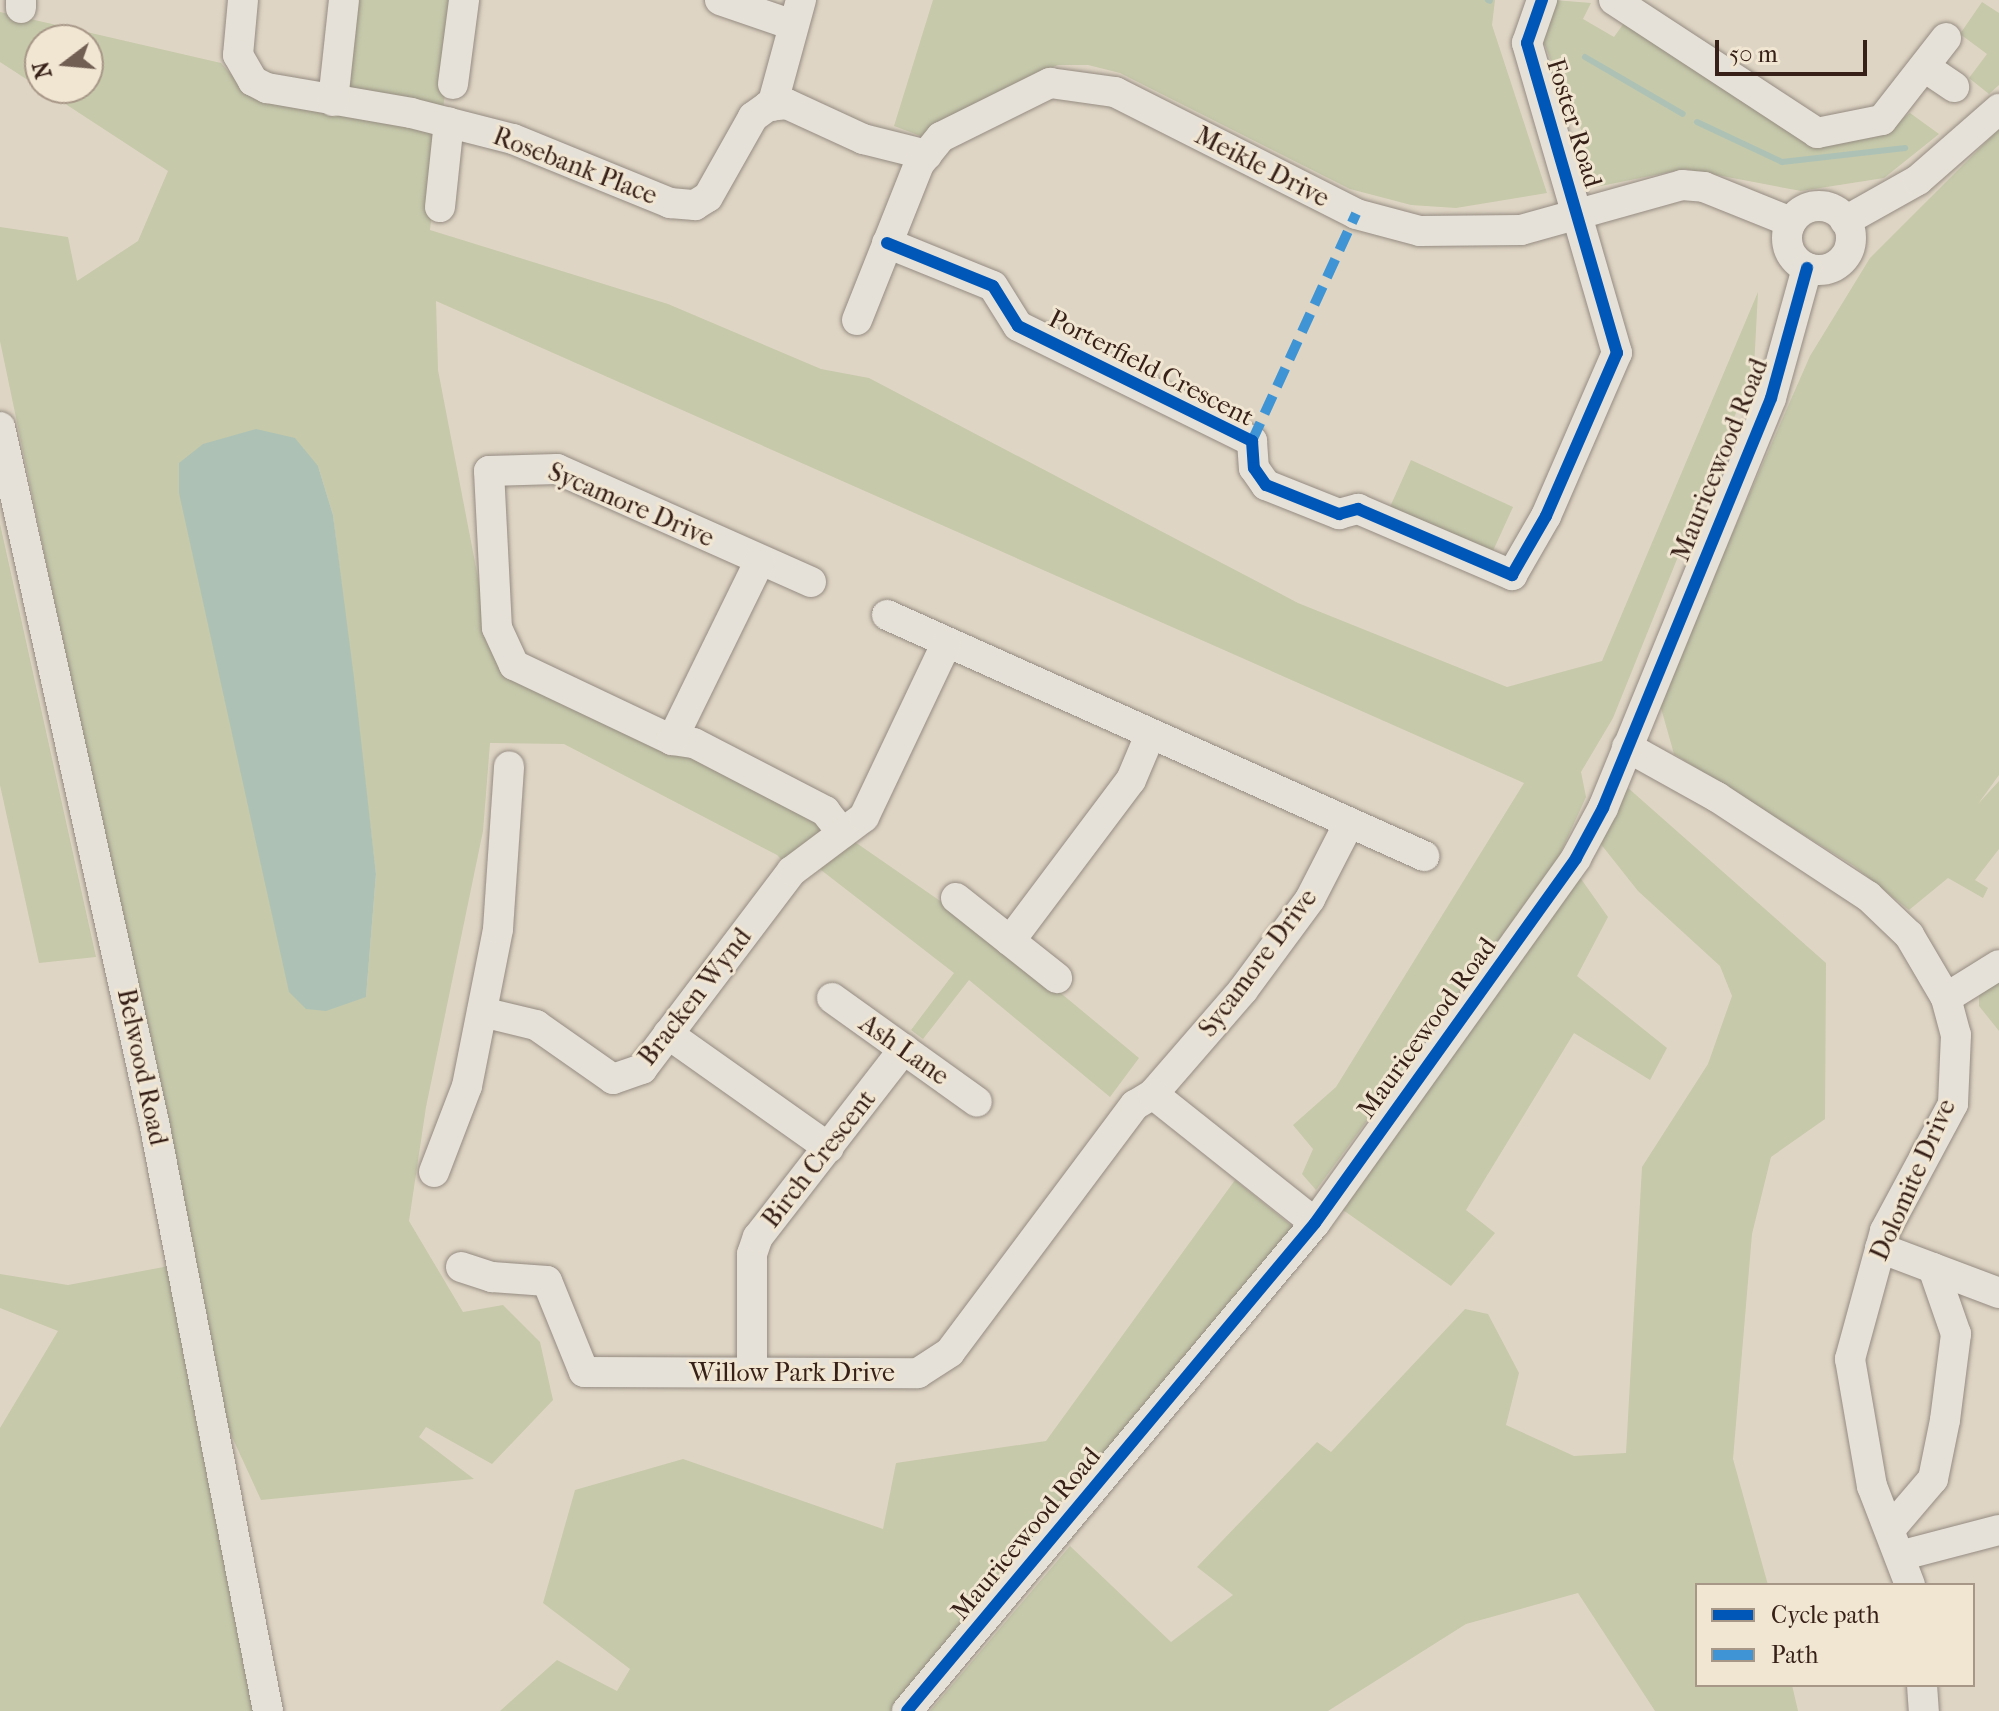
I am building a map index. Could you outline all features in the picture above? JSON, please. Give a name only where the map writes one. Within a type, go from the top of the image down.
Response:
[{"type":"street","name":"Rosebank Place","points":[[243,0],[238,55],[244,69],[267,88],[449,122],[513,139],[670,203],[695,205],[708,197],[753,117],[772,106]]},
{"type":"street","points":[[320,99],[344,0]]},
{"type":"street","points":[[453,84],[464,0]]},
{"type":"street","points":[[720,0],[797,13],[772,106],[787,104],[863,139],[927,155]]},
{"type":"street","name":"Foster Road","points":[[1542,0],[1527,43],[1579,214]]},
{"type":"street","points":[[1614,0],[1808,131],[1882,120],[1926,68],[1946,38]]},
{"type":"street","points":[[1926,68],[1954,87]]},
{"type":"street","name":"Meikle Drive","points":[[857,320],[887,243],[927,155],[941,137],[1050,83],[1081,84],[1115,92],[1356,214],[1394,224],[1467,234],[1521,230],[1682,185],[1704,187],[1791,222]]},
{"type":"street","points":[[1845,221],[1918,180],[1999,109]]},
{"type":"street","points":[[440,207],[449,122]]},
{"type":"street","points":[[1818,206],[1845,221],[1851,240],[1843,258],[1827,269],[1807,268],[1787,243],[1791,222],[1818,206]]},
{"type":"street","name":"Porterfield Crescent","points":[[887,243],[993,286],[1018,326],[1252,441],[1254,468],[1266,485],[1339,514],[1358,509],[1512,575],[1546,516],[1615,362],[1614,334],[1579,214]]},
{"type":"street","name":"Mauricewood Road","points":[[907,1711],[1315,1223],[1576,858],[1627,747],[1771,398],[1807,268]]},
{"type":"street","name":"Belwood Road","points":[[0,427],[154,1122],[268,1711]]},
{"type":"street","name":"Sycamore Drive","points":[[811,582],[557,469],[489,471],[497,628],[504,654],[514,665],[672,740],[694,743],[825,811],[842,833]]},
{"type":"street","points":[[672,740],[760,560]]},
{"type":"street","points":[[887,615],[1424,856]]},
{"type":"street","points":[[842,833],[864,817],[946,644]]},
{"type":"street","points":[[1010,941],[1131,780],[1150,735]]},
{"type":"street","name":"Dolomite Drive","points":[[1627,747],[1717,797],[1868,896],[1909,935],[1946,998],[1956,1035],[1953,1104],[1880,1248],[1850,1359],[1861,1441],[1909,1583]]},
{"type":"street","points":[[434,1172],[467,1086],[498,929],[509,766]]},
{"type":"street","name":"Sycamore Drive","points":[[1153,1094],[1243,990],[1310,899],[1349,823]]},
{"type":"street","name":"Bracken Wynd","points":[[482,1012],[536,1025],[613,1079],[642,1069],[792,871],[842,833]]},
{"type":"street","points":[[956,898],[1057,978]]},
{"type":"street","points":[[1946,998],[1999,965]]},
{"type":"street","name":"Ash Lane","points":[[832,998],[977,1102]]},
{"type":"street","points":[[668,1034],[829,1148]]},
{"type":"street","name":"Birch Crescent","points":[[752,1372],[752,1254],[758,1237],[904,1049]]},
{"type":"street","points":[[1153,1094],[1315,1223]]},
{"type":"street","name":"Willow Park Drive","points":[[461,1267],[492,1277],[547,1281],[584,1372],[897,1375],[934,1365],[982,1313],[1135,1105],[1153,1094]]},
{"type":"street","points":[[1880,1248],[1999,1293]]},
{"type":"street","name":"Dolomite Drive","points":[[1897,1541],[1933,1479],[1945,1420],[1956,1334],[1933,1268]]},
{"type":"street","points":[[1897,1541],[1999,1530]]},
{"type":"street","points":[[1922,1687],[1924,1711]]},
{"type":"shaded area","points":[[354,0],[455,0],[430,230],[668,304],[821,369],[869,378],[1298,603],[1507,687],[1602,661],[1758,292],[1754,368],[1613,718],[1581,772],[1586,797],[1555,865],[1316,1190],[1302,1174],[1313,1149],[1293,1125],[1336,1087],[1524,783],[436,301],[438,370],[493,656],[504,654],[842,833],[998,941],[1139,1058],[1110,1097],[969,980],[923,1039],[911,1030],[954,973],[812,863],[792,871],[777,855],[564,744],[490,743],[483,831],[426,1107],[409,1221],[463,1312],[503,1305],[540,1342],[553,1400],[492,1464],[426,1427],[419,1437],[474,1479],[261,1500],[227,1426],[0,341],[0,227],[68,237],[77,281],[138,241],[168,171],[65,104],[104,104],[104,36],[221,63],[248,94],[340,113]],"holes":[[[318,466],[333,515],[376,874],[366,997]]]},
{"type":"shaded area","points":[[933,0],[1495,0],[1492,25],[1547,193],[1456,208],[1411,205],[1350,189],[1120,73],[1088,65],[1058,65],[1038,73],[934,141],[894,126]]},
{"type":"shaded area","points":[[1554,0],[1591,3],[1583,19],[1614,37],[1624,23],[1806,143],[1881,134],[1910,113],[1939,134],[1884,178],[1801,191],[1685,169],[1591,188],[1581,162],[1586,146],[1563,71],[1553,66],[1543,40]]},
{"type":"shaded area","points":[[1982,2],[1999,13],[1999,85],[1989,94],[1969,78],[1987,54],[1960,34]]},
{"type":"shaded area","points":[[0,12],[52,24],[24,24],[24,78],[0,62]]},
{"type":"shaded area","points":[[1999,129],[1999,775],[1978,804],[1999,781],[1999,849],[1975,880],[1988,888],[1983,898],[1948,878],[1909,910],[1854,866],[1674,754],[1659,701],[1810,356],[1870,258]]},
{"type":"shaded area","points":[[256,429],[295,438],[318,466],[333,515],[354,678],[376,874],[366,997],[326,1011],[306,1009],[289,992],[179,493],[179,463],[203,444]]},
{"type":"shaded area","points":[[1411,460],[1513,507],[1492,553],[1390,507]]},
{"type":"shaded area","points":[[0,524],[96,957],[39,963],[0,785]]},
{"type":"shaded area","points":[[1627,787],[1826,963],[1825,1119],[1771,1157],[1752,1234],[1733,1459],[1767,1583],[1695,1583],[1695,1687],[1792,1687],[1798,1711],[1655,1711],[1578,1593],[1466,1624],[1328,1711],[930,1711],[1070,1546],[1171,1642],[1233,1595],[1197,1567],[1317,1442],[1331,1452],[1465,1309],[1488,1314],[1519,1373],[1506,1425],[1574,1456],[1626,1453],[1642,1167],[1708,1064],[1732,996],[1720,966],[1638,891],[1596,838]]},
{"type":"shaded area","points":[[1579,876],[1608,917],[1577,976],[1667,1048],[1650,1080],[1574,1033],[1466,1210],[1495,1233],[1451,1286],[1343,1210]]},
{"type":"shaded area","points":[[1999,965],[1999,1031],[1979,1006],[1979,981]]},
{"type":"shaded area","points":[[1235,1180],[1293,1227],[891,1711],[500,1711],[557,1660],[617,1691],[630,1669],[543,1603],[575,1490],[683,1459],[883,1529],[896,1463],[1046,1441]]},
{"type":"shaded area","points":[[169,1266],[260,1711],[0,1711],[0,1428],[58,1331],[0,1308],[0,1274],[68,1285]]},
{"type":"waterway","points":[[1585,57],[1683,114]]},
{"type":"waterway","points":[[1697,122],[1782,162],[1905,148]]},
{"type":"marked path","points":[[1252,441],[1356,214]]},
{"type":"cycle path","points":[[887,243],[993,286],[1018,326],[1252,441],[1254,468],[1266,485],[1339,514],[1358,509],[1512,575],[1546,516],[1617,353],[1527,43],[1542,0]]},
{"type":"cycle path","points":[[907,1711],[1315,1223],[1576,858],[1603,808],[1771,398],[1807,268]]}]
